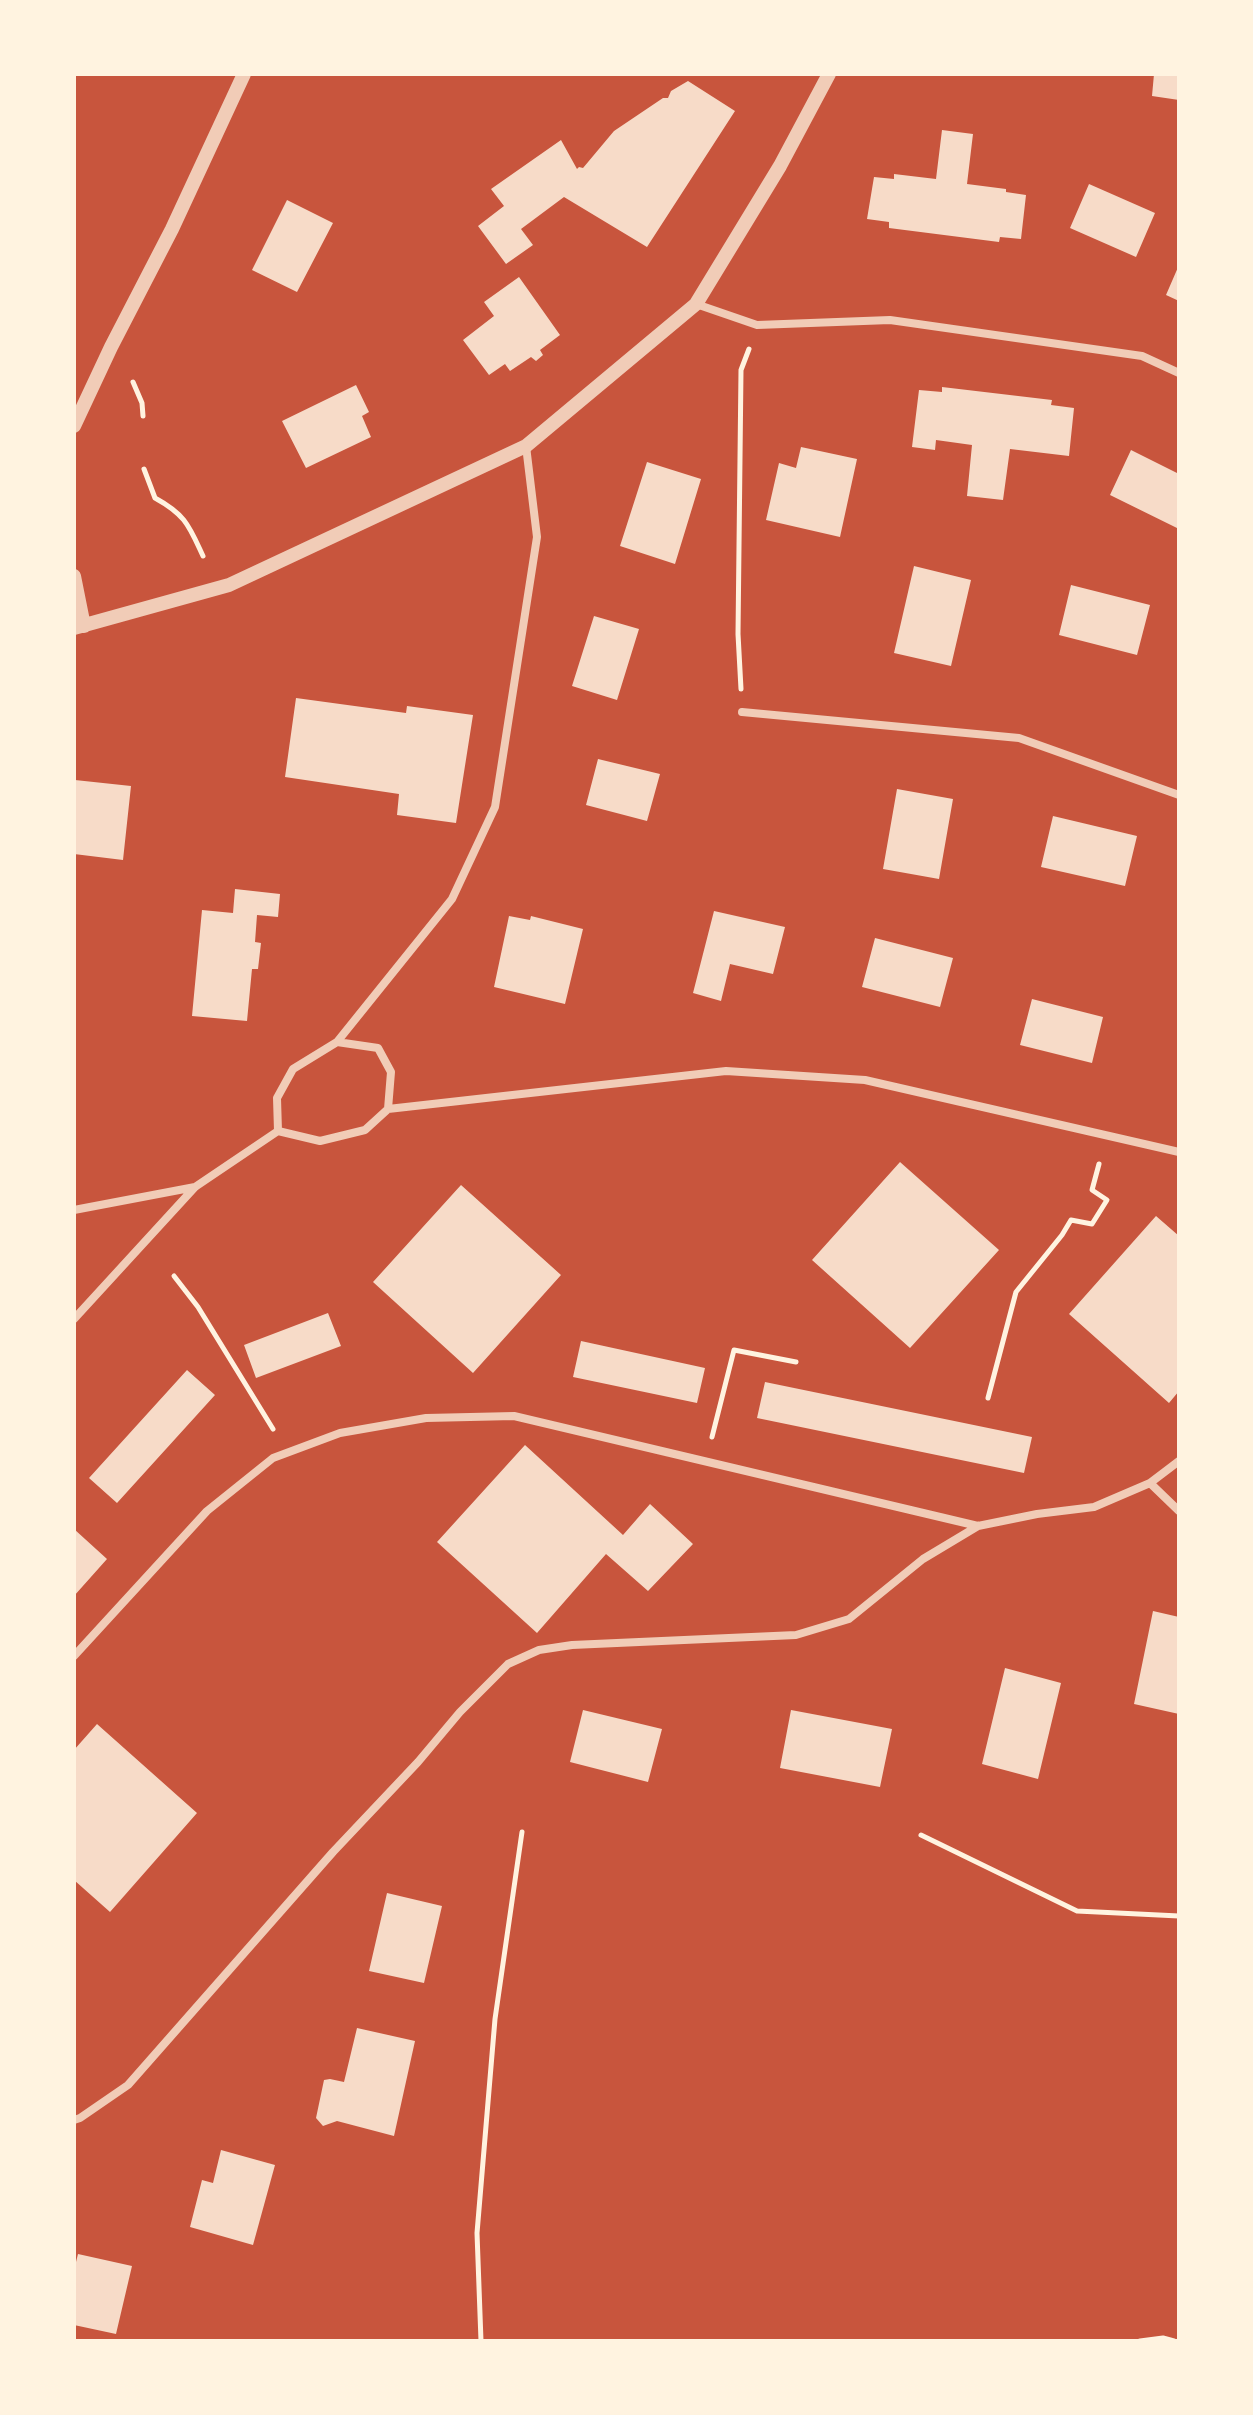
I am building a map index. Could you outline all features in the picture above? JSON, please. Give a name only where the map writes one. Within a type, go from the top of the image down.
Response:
[{"type":"street","points":[[74,426],[172,229],[244,74]]},
{"type":"street","points":[[74,576],[79,627],[229,585],[526,446],[696,304],[780,166],[829,74]]},
{"type":"street","points":[[696,304],[757,325],[890,320],[1142,356],[1179,373]]},
{"type":"street","points":[[278,1131],[277,1098],[293,1069],[337,1042],[452,899],[495,807],[537,537],[526,446]]},
{"type":"street","points":[[742,712],[1019,738],[1179,795]]},
{"type":"street","points":[[337,1042],[378,1048],[391,1072],[388,1109]]},
{"type":"street","points":[[74,1319],[195,1187],[278,1131],[320,1141],[365,1130],[388,1109],[726,1071],[865,1080],[1179,1152]]},
{"type":"street","points":[[74,1210],[195,1187]]},
{"type":"street","points":[[74,1656],[207,1511],[273,1458],[340,1433],[426,1418],[514,1416],[978,1526]]},
{"type":"street","points":[[74,2120],[128,2085],[333,1852],[418,1762],[460,1712],[508,1664],[539,1650],[572,1645],[796,1635],[849,1619],[923,1559],[978,1526],[1094,1507],[1150,1483],[1179,1461]]},
{"type":"street","points":[[1150,1483],[1179,1511]]},
{"type":"path","points":[[742,712],[738,634],[741,370],[757,325]]},
{"type":"path","points":[[133,382],[142,403],[143,416]]},
{"type":"path","points":[[144,469],[155,498],[176,509],[188,525],[203,556]]},
{"type":"path","points":[[988,1398],[1016,1292],[1071,1220],[1092,1224],[1107,1200],[1092,1190],[1099,1164]]},
{"type":"path","points":[[174,1276],[198,1307],[288,1453]]},
{"type":"path","points":[[706,1461],[734,1350],[796,1362]]},
{"type":"path","points":[[481,2341],[477,2233],[495,2019],[522,1832]]},
{"type":"path","points":[[921,1835],[1077,1911],[1179,1916]]},
{"type":"path","points":[[1140,2341],[1163,2338],[1174,2341]]},
{"type":"building","points":[[1154,74],[1179,74],[1179,100],[1152,96]]},
{"type":"building","points":[[688,81],[735,111],[647,247],[564,197],[521,229],[533,245],[506,264],[478,226],[504,206],[491,189],[561,140],[577,169],[583,168],[614,131],[663,98],[668,98],[671,91]]},
{"type":"building","points":[[942,130],[973,134],[967,184],[1026,195],[1021,239],[1000,237],[999,242],[889,228],[889,222],[867,219],[874,177],[894,179],[894,174],[936,179]]},
{"type":"building","points":[[1089,184],[1155,213],[1136,257],[1070,228]]},
{"type":"building","points":[[287,200],[333,223],[297,292],[252,270]]},
{"type":"building","points":[[1179,265],[1179,301],[1166,295]]},
{"type":"building","points":[[519,277],[560,335],[540,350],[543,355],[536,361],[531,357],[510,371],[505,364],[489,375],[463,340],[494,316],[484,302]]},
{"type":"building","points":[[356,385],[369,412],[362,416],[371,437],[306,468],[282,421]]},
{"type":"building","points":[[942,387],[1052,400],[1051,405],[1074,408],[1069,456],[1010,449],[1003,500],[967,496],[972,445],[936,440],[935,450],[912,447],[919,390],[942,392]]},
{"type":"building","points":[[801,447],[857,459],[840,537],[766,520],[779,463],[796,468]]},
{"type":"building","points":[[1131,450],[1179,474],[1179,529],[1110,495]]},
{"type":"building","points":[[647,462],[701,479],[675,564],[620,546]]},
{"type":"building","points":[[914,566],[971,580],[951,666],[894,653]]},
{"type":"building","points":[[1071,585],[1150,605],[1137,655],[1059,635]]},
{"type":"building","points":[[594,616],[639,629],[617,700],[572,686]]},
{"type":"building","points":[[296,698],[406,713],[407,706],[473,715],[456,823],[397,815],[399,794],[285,777]]},
{"type":"building","points":[[598,759],[660,774],[647,821],[586,805]]},
{"type":"building","points":[[75,780],[131,786],[123,860],[74,854]]},
{"type":"building","points":[[897,789],[953,799],[939,879],[883,869]]},
{"type":"building","points":[[1053,816],[1137,836],[1125,886],[1041,867]]},
{"type":"building","points":[[235,889],[280,894],[278,917],[257,915],[255,942],[261,943],[258,969],[252,969],[247,1021],[192,1016],[202,910],[233,913]]},
{"type":"building","points":[[714,911],[785,927],[773,974],[730,964],[721,1001],[693,993]]},
{"type":"building","points":[[509,916],[530,920],[531,916],[583,929],[565,1004],[494,987]]},
{"type":"building","points":[[875,938],[953,958],[940,1007],[862,987]]},
{"type":"building","points":[[1032,999],[1103,1017],[1092,1063],[1020,1045]]},
{"type":"building","points":[[900,1162],[999,1250],[910,1348],[812,1260]]},
{"type":"building","points":[[461,1185],[561,1275],[473,1373],[373,1282]]},
{"type":"building","points":[[1156,1216],[1179,1236],[1179,1391],[1169,1403],[1069,1314]]},
{"type":"building","points":[[328,1313],[341,1346],[256,1378],[244,1345]]},
{"type":"building","points":[[581,1341],[705,1368],[697,1403],[573,1377]]},
{"type":"building","points":[[187,1370],[215,1395],[117,1503],[89,1478]]},
{"type":"building","points":[[765,1382],[1032,1437],[1024,1473],[757,1418]]},
{"type":"building","points":[[525,1445],[623,1535],[650,1504],[693,1544],[648,1591],[606,1554],[537,1633],[437,1542]]},
{"type":"building","points":[[74,1529],[107,1559],[74,1596]]},
{"type":"building","points":[[1153,1611],[1179,1617],[1179,1714],[1134,1704]]},
{"type":"building","points":[[1005,1668],[1061,1683],[1038,1779],[982,1764]]},
{"type":"building","points":[[583,1710],[662,1729],[648,1782],[570,1762]]},
{"type":"building","points":[[791,1710],[892,1729],[880,1787],[780,1768]]},
{"type":"building","points":[[97,1724],[197,1813],[110,1912],[74,1880],[74,1750]]},
{"type":"building","points":[[387,1893],[442,1906],[424,1983],[369,1971]]},
{"type":"building","points":[[357,2028],[415,2041],[394,2136],[337,2121],[323,2126],[316,2118],[324,2080],[344,2082]]},
{"type":"building","points":[[221,2150],[275,2165],[253,2245],[190,2227],[202,2180],[213,2183]]},
{"type":"building","points":[[78,2254],[132,2266],[116,2334],[74,2325],[74,2270]]}]
